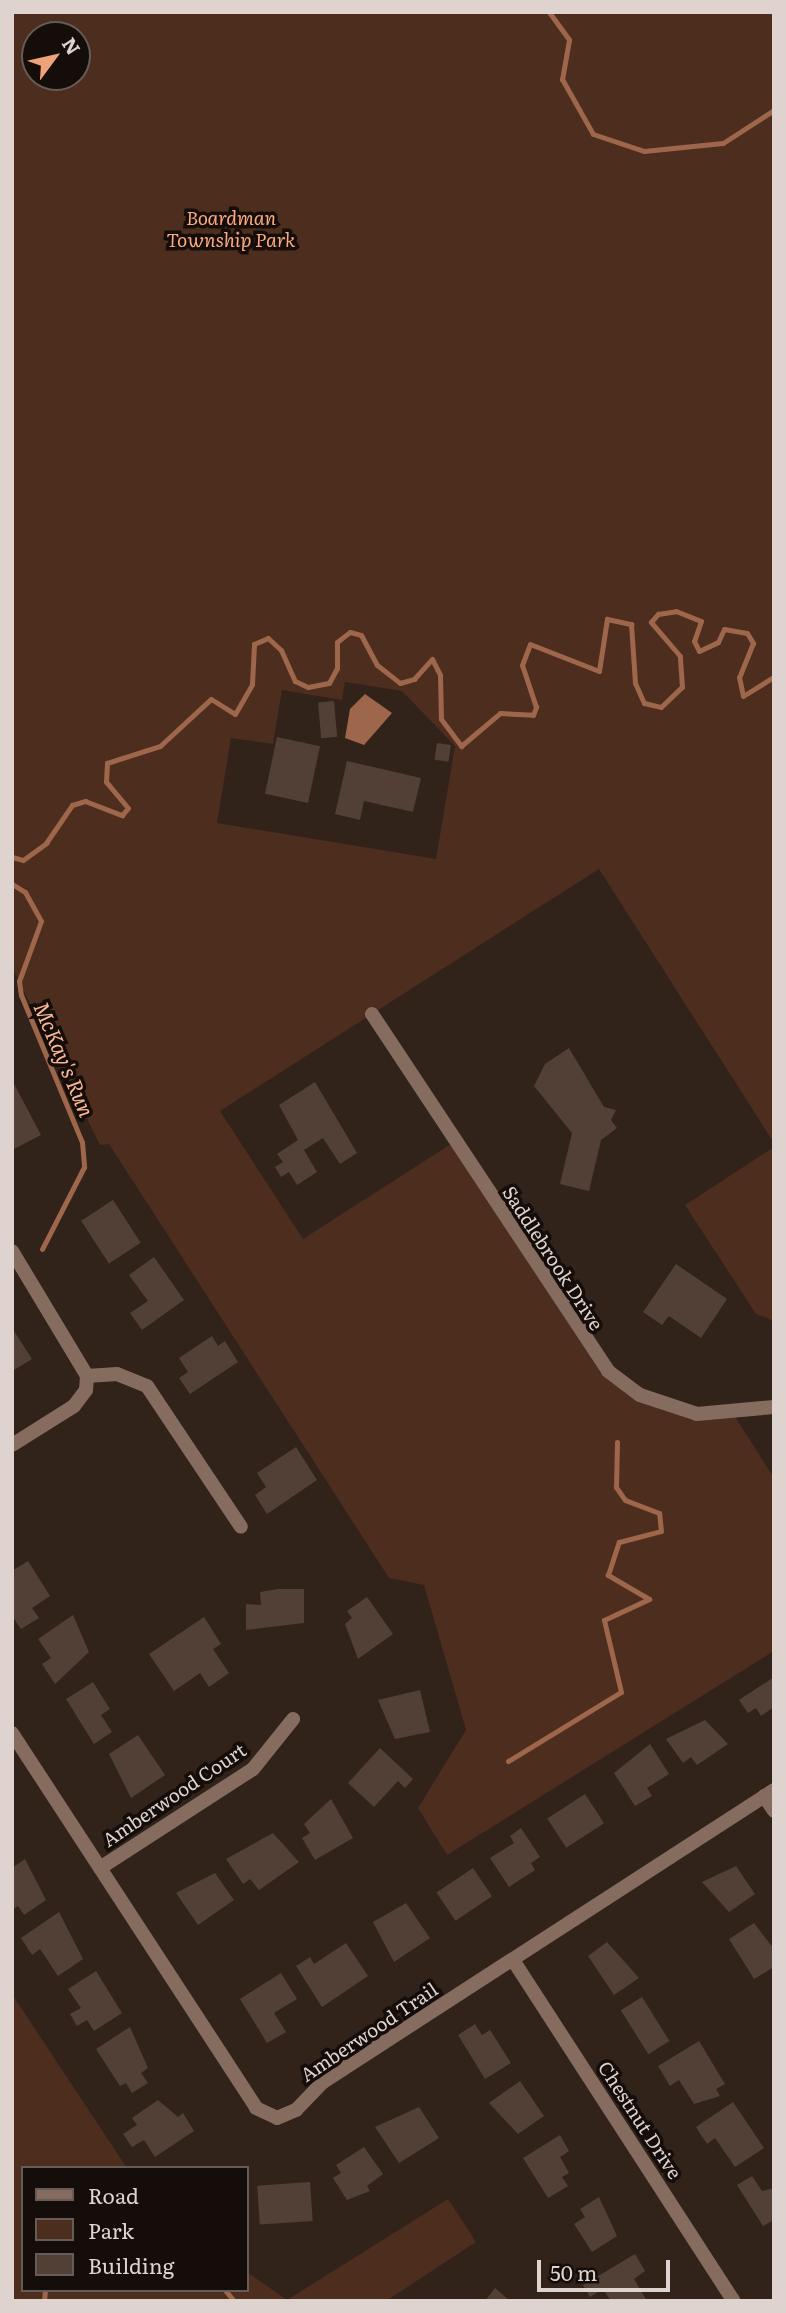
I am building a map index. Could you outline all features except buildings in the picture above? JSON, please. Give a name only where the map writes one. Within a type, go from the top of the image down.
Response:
[{"type":"street","name":"Saddlebrook Drive","points":[[372,1014],[608,1371],[657,1403],[697,1414],[774,1407]]},
{"type":"street","points":[[12,1251],[87,1376],[86,1390],[74,1406],[12,1446]]},
{"type":"street","points":[[87,1376],[117,1374],[146,1386],[241,1527]]},
{"type":"street","name":"Amberwood Court","points":[[100,1868],[253,1769],[293,1719]]},
{"type":"street","name":"Amberwood Trail","points":[[12,1733],[268,2116],[286,2116],[323,2082],[769,1793]]},
{"type":"street","points":[[769,1793],[774,1811]]},
{"type":"street","name":"Chestnut Drive","points":[[513,1960],[734,2301]]},
{"type":"green space","name":"Boardman Township Park","points":[[12,12],[774,12],[774,1143],[599,869],[220,1111],[303,1239],[454,1142],[584,1342],[640,1395],[734,1415],[774,1478],[774,1651],[447,1855],[418,1808],[466,1730],[424,1585],[389,1578],[109,1144],[100,1145],[12,967]],"holes":[[[345,682],[402,691],[455,746],[436,859],[217,823],[231,738],[273,744],[282,690],[342,700]]]},
{"type":"green space","points":[[774,1147],[774,1321],[756,1314],[685,1205]]},
{"type":"green space","points":[[12,1994],[126,2166],[21,2166],[21,2292],[248,2292],[248,2273],[287,2300],[448,2199],[476,2242],[386,2301],[12,2301]]},
{"type":"shaded area","points":[[365,694],[392,713],[364,745],[345,738],[350,709]]},
{"type":"waterway","points":[[549,12],[569,40],[562,79],[593,134],[644,151],[723,143],[774,110]]},
{"type":"waterway","name":"McKay's Run","points":[[12,857],[23,860],[46,843],[72,805],[85,801],[122,815],[128,808],[106,782],[107,763],[160,746],[211,699],[235,714],[252,684],[254,644],[268,638],[281,650],[295,681],[308,687],[329,683],[337,668],[337,642],[350,632],[361,635],[377,665],[400,683],[414,679],[432,659],[440,675],[441,719],[461,746],[500,713],[533,715],[536,707],[522,665],[530,644],[599,671],[607,619],[631,624],[635,683],[644,703],[661,707],[682,687],[680,656],[651,622],[658,614],[676,611],[701,621],[694,641],[699,651],[718,642],[724,629],[747,633],[753,643],[739,677],[743,696],[774,677]]},
{"type":"waterway","name":"McKay's Run","points":[[12,884],[25,892],[41,921],[19,981],[21,995],[82,1142],[84,1167],[42,1249]]},
{"type":"waterway","points":[[508,1761],[621,1692],[604,1620],[649,1599],[608,1575],[619,1542],[661,1531],[659,1513],[625,1500],[616,1487],[617,1442]]},
{"type":"waterway","points":[[44,2301],[45,2292]]},
{"type":"waterway","points":[[227,2292],[234,2301]]}]
